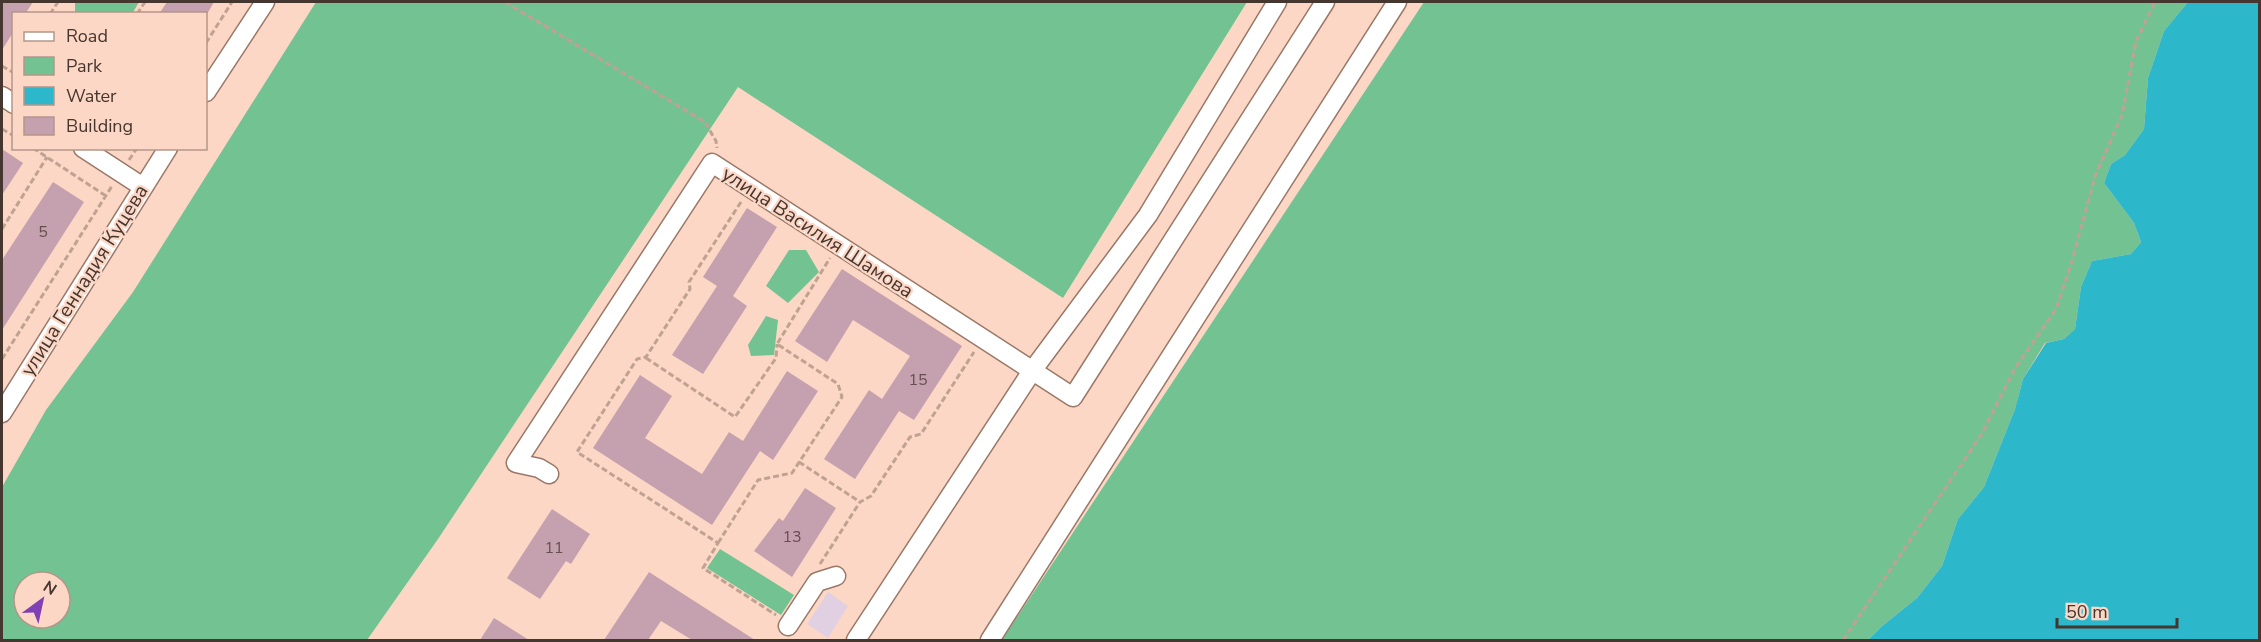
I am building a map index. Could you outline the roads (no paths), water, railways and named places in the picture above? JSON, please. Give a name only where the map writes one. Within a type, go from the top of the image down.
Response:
[{"type":"street","points":[[207,90],[265,2]]},
{"type":"street","points":[[856,640],[1032,371],[1149,215],[1277,2]]},
{"type":"street","name":"улица Василия Шамова","points":[[549,474],[539,468],[516,463],[712,163],[1073,397],[1325,2]]},
{"type":"street","points":[[990,640],[1397,2]]},
{"type":"street","points":[[86,150],[143,187]]},
{"type":"street","name":"улица Геннадия Куцева","points":[[2,413],[167,150]]},
{"type":"street","points":[[786,623],[817,582],[836,576]]},
{"type":"water","points":[[2188,2],[2259,2],[2259,640],[1868,640],[1917,598],[1942,566],[1958,519],[1984,487],[2015,409],[2023,379],[2046,343],[2064,339],[2075,329],[2081,287],[2092,261],[2131,254],[2141,242],[2134,223],[2104,183],[2111,164],[2125,155],[2144,129],[2148,78],[2164,31]]}]
